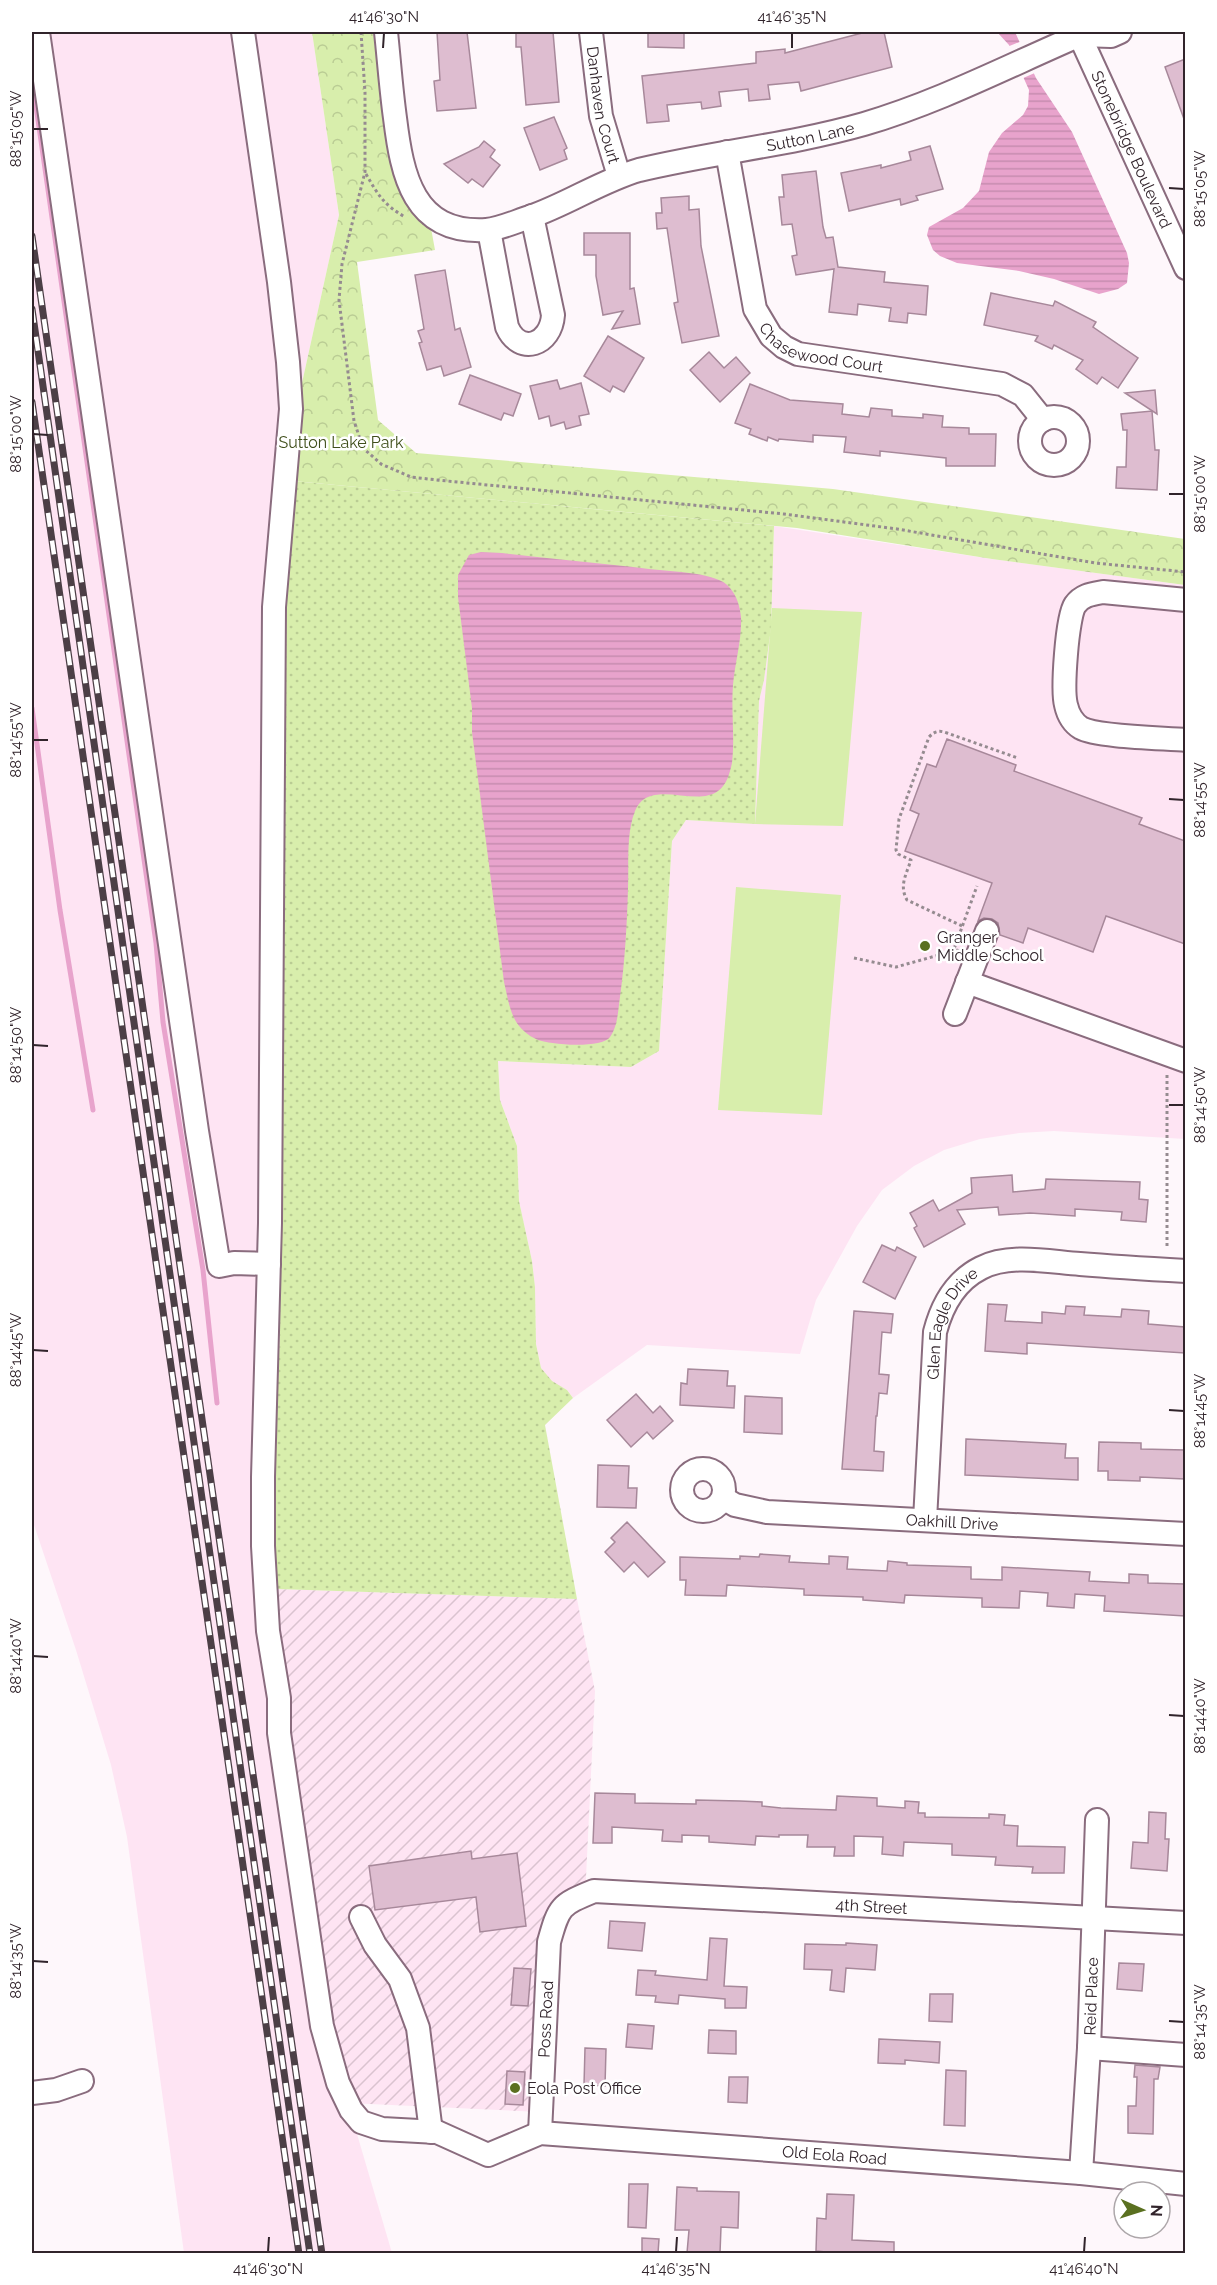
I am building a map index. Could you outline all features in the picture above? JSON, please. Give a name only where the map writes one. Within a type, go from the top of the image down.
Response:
[{"type":"street","points":[[38,32],[197,1131],[219,1266],[234,1263],[269,1263]]},
{"type":"street","points":[[243,32],[279,282],[291,409],[274,607],[269,1263],[263,1477],[263,1546],[268,1630],[279,1698],[279,1733],[287,1800],[322,2026],[339,2083],[351,2110],[361,2122],[382,2129],[431,2132],[418,2028],[400,1980],[375,1945],[361,1917]]},
{"type":"street","name":"Sutton Lane","points":[[386,32],[399,152],[406,180],[415,199],[432,215],[450,225],[489,230],[532,216],[619,176],[668,163],[800,140],[862,125],[942,97],[1081,33],[1111,36],[1120,32]]},
{"type":"street","name":"Danhaven Court","points":[[591,32],[601,116],[619,176]]},
{"type":"street","name":"Stonebridge Boulevard","points":[[1081,33],[1185,268]]},
{"type":"street","name":"Chasewood Court","points":[[727,152],[751,294],[762,324],[771,336],[798,354],[1002,384],[1023,395],[1043,420]]},
{"type":"street","points":[[489,230],[507,327],[511,337],[518,343],[529,344],[540,341],[548,335],[552,327],[553,315],[532,216]]},
{"type":"street","points":[[1185,600],[1103,592],[1089,594],[1081,599],[1070,613],[1065,693],[1069,716],[1081,728],[1103,733],[1185,740]]},
{"type":"street","points":[[955,1014],[987,931]]},
{"type":"street","points":[[967,982],[1176,1065]]},
{"type":"street","name":"Glen Eagle Drive","points":[[925,1520],[935,1332],[940,1312],[957,1286],[983,1266],[1020,1260],[1185,1271]]},
{"type":"street","name":"Oakhill Drive","points":[[723,1498],[735,1505],[766,1512],[1185,1534]]},
{"type":"street","name":"Reid Place","points":[[1081,2173],[1089,2048],[1097,1821]]},
{"type":"street","name":"4th Street","points":[[562,1908],[570,1900],[594,1891],[1185,1923]]},
{"type":"street","name":"Poss Road","points":[[540,2133],[548,1953],[555,1922],[562,1908]]},
{"type":"street","points":[[1089,2048],[1185,2055]]},
{"type":"street","points":[[32,2093],[56,2090],[82,2081]]},
{"type":"street","name":"Old Eola Road","points":[[431,2132],[437,2132],[488,2155],[540,2133],[1081,2173],[1185,2184]]},
{"type":"path","points":[[361,32],[365,92],[365,172],[342,264],[339,300],[354,422],[363,448],[381,464],[411,477],[805,516],[897,529],[1095,563],[1185,572]]},
{"type":"path","points":[[365,172],[379,197],[389,208],[408,219]]},
{"type":"path","points":[[962,926],[907,900],[902,885],[911,860],[898,854],[896,850],[899,819],[929,737],[934,732],[947,732],[1018,758]]},
{"type":"path","points":[[854,958],[897,967],[950,952],[954,949],[977,886]]},
{"type":"path","points":[[954,949],[966,954]]},
{"type":"path","points":[[1167,1246],[1176,1065]]},
{"type":"shaded area","points":[[32,32],[312,32],[339,215],[300,392],[280,1330],[273,1511],[281,1655],[342,2083],[392,2253],[184,2253],[127,1837],[111,1765],[76,1650],[32,1519]]},
{"type":"shaded area","points":[[997,32],[1015,32],[1036,78],[1072,132],[1127,253],[1129,263],[1127,283],[1118,289],[1099,294],[1054,279],[1019,271],[957,263],[940,256],[933,250],[927,235],[929,227],[963,208],[979,191],[989,152],[1002,133],[1023,115],[1028,106],[1029,90],[1009,45]]},
{"type":"shaded area","name":"Granger Middle School","points":[[774,526],[1185,585],[1185,1139],[1054,1131],[980,1139],[944,1150],[914,1166],[882,1190],[857,1226],[816,1300],[800,1354],[647,1345],[573,1398],[567,1390],[552,1382],[541,1368],[536,1344],[532,1261],[519,1201],[517,1146],[500,1100],[498,1061],[631,1067],[659,1051],[672,841],[686,820],[755,823],[759,701],[771,628]]},
{"type":"shaded area","points":[[481,552],[706,576],[720,580],[727,585],[735,594],[740,609],[740,634],[733,695],[733,753],[729,774],[726,782],[718,791],[708,795],[697,797],[661,794],[651,796],[642,801],[635,811],[629,839],[626,942],[617,1018],[610,1037],[597,1043],[563,1044],[536,1039],[521,1029],[508,1000],[472,732],[472,708],[458,597],[458,575],[469,555]]},
{"type":"shaded area","points":[[277,1589],[577,1599],[595,1691],[585,1898],[564,1910],[541,2112],[348,2103],[342,2083],[298,1810],[281,1655]]},
{"type":"green space","name":"Sutton Lake Park","points":[[312,32],[373,32],[388,152],[395,178],[402,198],[413,212],[431,228],[435,250],[357,262],[378,420],[416,453],[833,489],[1185,539],[1185,585],[992,559],[797,528],[293,481],[300,392],[339,215]]},
{"type":"green space","points":[[293,481],[774,526],[771,628],[759,701],[755,824],[686,820],[672,841],[659,1051],[631,1067],[498,1061],[500,1100],[517,1146],[519,1201],[532,1261],[536,1344],[541,1368],[552,1381],[567,1390],[573,1398],[545,1425],[577,1599],[277,1589],[273,1511],[280,1330],[283,580]]},
{"type":"green space","points":[[772,608],[862,612],[843,826],[755,824]]},
{"type":"green space","points":[[736,887],[841,895],[822,1115],[718,1110]]},
{"type":"pier","points":[[1022,41],[1037,72],[1021,79],[1007,47]]},
{"type":"building","points":[[437,32],[467,32],[476,108],[437,111],[434,81],[440,80]]},
{"type":"building","points":[[516,32],[553,32],[559,102],[526,105],[521,47],[516,47]]},
{"type":"building","points":[[648,32],[684,32],[684,48],[648,47]]},
{"type":"building","points":[[866,32],[884,32],[892,67],[801,91],[799,82],[768,85],[770,99],[749,101],[748,89],[719,92],[721,106],[702,109],[701,102],[667,105],[669,121],[647,123],[642,76],[756,63],[756,52],[785,49],[785,53]]},
{"type":"building","points":[[1185,59],[1185,119],[1184,119],[1165,67]]},
{"type":"building","points":[[554,117],[567,148],[564,150],[567,159],[540,170],[524,128]]},
{"type":"building","points":[[484,141],[495,150],[490,157],[500,165],[483,187],[472,179],[468,183],[444,164],[479,147]]},
{"type":"building","points":[[930,146],[943,189],[916,196],[918,200],[901,205],[900,199],[849,211],[841,173],[881,165],[881,168],[911,160],[909,152]]},
{"type":"building","points":[[816,171],[823,227],[826,238],[833,237],[838,267],[885,272],[884,282],[928,286],[926,315],[908,313],[907,323],[889,321],[891,308],[858,304],[857,315],[829,312],[834,269],[796,275],[792,256],[797,255],[792,224],[782,225],[779,197],[784,197],[782,175]]},
{"type":"building","points":[[689,196],[689,210],[699,209],[701,246],[719,336],[682,343],[674,303],[678,302],[667,228],[657,229],[656,213],[662,213],[661,198]]},
{"type":"building","points":[[584,233],[630,233],[630,289],[634,288],[640,324],[612,329],[623,311],[603,315],[596,276],[596,255],[584,255]]},
{"type":"building","points":[[445,270],[455,330],[460,328],[471,367],[444,376],[441,366],[427,370],[419,343],[422,342],[418,331],[424,329],[415,275]]},
{"type":"building","points":[[991,293],[1053,306],[1055,301],[1096,322],[1093,327],[1138,358],[1118,388],[1102,377],[1097,384],[1076,369],[1083,360],[1054,345],[1052,349],[1035,341],[1038,336],[984,325]]},
{"type":"building","points":[[608,336],[644,358],[624,392],[613,386],[610,392],[584,376]]},
{"type":"building","points":[[709,352],[724,368],[736,357],[750,373],[720,402],[690,370]]},
{"type":"building","points":[[470,375],[521,394],[513,416],[504,413],[501,420],[459,404]]},
{"type":"building","points":[[557,380],[560,389],[581,383],[589,414],[579,416],[581,425],[566,429],[564,422],[551,426],[549,416],[539,419],[530,386]]},
{"type":"building","points":[[750,384],[790,400],[843,404],[842,414],[869,417],[871,408],[892,410],[892,416],[923,418],[923,414],[943,416],[942,427],[969,428],[969,434],[996,434],[995,466],[946,466],[946,458],[880,451],[880,456],[844,452],[846,437],[813,435],[813,442],[779,439],[778,441],[768,437],[767,441],[749,434],[751,429],[735,423]]},
{"type":"building","points":[[1155,390],[1157,414],[1125,393]]},
{"type":"building","points":[[1152,411],[1155,450],[1159,450],[1157,490],[1116,488],[1117,467],[1126,467],[1127,430],[1123,430],[1121,414]]},
{"type":"building","points":[[947,739],[1016,765],[1014,771],[1142,818],[1139,824],[1185,841],[1185,944],[1106,916],[1093,952],[1028,928],[1023,943],[1000,935],[998,923],[992,919],[984,918],[978,921],[992,883],[905,851],[919,814],[910,810],[927,764],[936,767]]},
{"type":"building","points":[[1012,1175],[1013,1192],[1045,1189],[1046,1179],[1140,1182],[1139,1199],[1148,1200],[1146,1222],[1121,1220],[1122,1212],[1075,1209],[1075,1216],[1030,1213],[999,1215],[998,1207],[957,1210],[965,1224],[924,1247],[914,1228],[917,1226],[910,1213],[933,1200],[939,1211],[972,1193],[971,1178]]},
{"type":"building","points":[[882,1245],[895,1251],[897,1247],[916,1257],[895,1299],[863,1282]]},
{"type":"building","points":[[988,1304],[1007,1305],[1005,1321],[1042,1323],[1042,1312],[1065,1314],[1066,1306],[1085,1307],[1084,1315],[1121,1317],[1122,1309],[1149,1311],[1148,1324],[1185,1327],[1185,1353],[1027,1343],[1027,1354],[985,1351]]},
{"type":"building","points":[[854,1311],[893,1314],[891,1333],[882,1332],[879,1374],[889,1375],[887,1394],[879,1393],[876,1416],[874,1451],[884,1452],[883,1471],[842,1469]]},
{"type":"building","points":[[688,1369],[728,1371],[727,1386],[735,1386],[734,1408],[680,1405],[681,1383],[687,1384]]},
{"type":"building","points":[[636,1394],[653,1413],[660,1406],[673,1421],[653,1439],[647,1432],[631,1447],[607,1420]]},
{"type":"building","points":[[745,1396],[782,1398],[782,1434],[744,1432]]},
{"type":"building","points":[[966,1439],[1066,1444],[1065,1458],[1078,1458],[1078,1480],[965,1475]]},
{"type":"building","points":[[1099,1442],[1141,1443],[1141,1449],[1185,1450],[1185,1479],[1140,1477],[1140,1481],[1108,1480],[1108,1471],[1098,1471]]},
{"type":"building","points":[[598,1465],[629,1466],[628,1488],[637,1488],[636,1508],[597,1507]]},
{"type":"building","points":[[627,1522],[665,1562],[648,1577],[634,1562],[624,1572],[605,1552],[615,1542],[611,1538]]},
{"type":"building","points":[[760,1554],[790,1556],[789,1562],[829,1564],[829,1556],[848,1557],[847,1569],[887,1571],[888,1561],[907,1563],[907,1565],[971,1567],[971,1579],[1002,1580],[1002,1567],[1090,1572],[1089,1581],[1129,1583],[1129,1574],[1148,1575],[1148,1583],[1185,1584],[1185,1616],[1104,1611],[1105,1596],[1075,1594],[1074,1608],[1047,1606],[1048,1593],[1020,1591],[1019,1608],[982,1607],[982,1598],[905,1595],[904,1603],[863,1600],[863,1597],[804,1595],[804,1589],[727,1585],[726,1596],[685,1595],[686,1580],[680,1580],[680,1557],[740,1559],[740,1556],[759,1557]]},
{"type":"building","points":[[595,1793],[635,1794],[635,1803],[696,1804],[696,1800],[740,1801],[762,1802],[762,1806],[781,1808],[836,1810],[837,1796],[877,1798],[877,1806],[905,1808],[905,1801],[919,1802],[918,1813],[925,1813],[925,1817],[989,1818],[989,1814],[1005,1815],[1004,1825],[1018,1826],[1017,1846],[1065,1847],[1064,1873],[1032,1873],[1033,1867],[995,1865],[996,1857],[952,1855],[952,1844],[904,1842],[903,1856],[882,1854],[883,1837],[854,1836],[854,1856],[834,1856],[835,1847],[807,1847],[808,1835],[756,1836],[755,1845],[709,1842],[709,1836],[682,1835],[682,1842],[662,1841],[663,1830],[612,1827],[612,1843],[593,1843]]},
{"type":"building","points":[[1149,1812],[1166,1813],[1165,1839],[1169,1839],[1167,1871],[1131,1868],[1133,1842],[1148,1843]]},
{"type":"building","points":[[471,1851],[472,1859],[517,1853],[526,1926],[480,1932],[476,1897],[375,1910],[369,1866]]},
{"type":"building","points":[[610,1921],[645,1923],[642,1951],[608,1948]]},
{"type":"building","points":[[710,1938],[727,1939],[724,1986],[747,1987],[746,2008],[725,2008],[725,1999],[679,1995],[678,2004],[655,2002],[656,1996],[636,1995],[638,1970],[656,1971],[655,1975],[707,1980]]},
{"type":"building","points":[[846,1943],[877,1945],[875,1970],[846,1968],[844,1992],[830,1990],[832,1970],[804,1969],[805,1944],[846,1945]]},
{"type":"building","points":[[1119,1963],[1144,1964],[1142,1991],[1117,1989]]},
{"type":"building","points":[[514,1968],[531,1969],[528,2006],[511,2005]]},
{"type":"building","points":[[930,1994],[953,1994],[952,2022],[929,2021]]},
{"type":"building","points":[[628,2024],[654,2026],[652,2049],[626,2047]]},
{"type":"building","points":[[709,2030],[736,2031],[736,2054],[708,2053]]},
{"type":"building","points":[[879,2039],[940,2042],[939,2063],[905,2060],[905,2064],[878,2063]]},
{"type":"building","points":[[585,2048],[606,2049],[605,2086],[584,2085]]},
{"type":"building","points":[[1135,2065],[1160,2067],[1158,2079],[1154,2079],[1153,2134],[1128,2133],[1128,2106],[1136,2106]]},
{"type":"building","points":[[946,2070],[966,2071],[965,2126],[944,2125]]},
{"type":"building","name":"Eola Post Office","points":[[507,2071],[525,2072],[523,2105],[505,2104]]},
{"type":"building","points":[[729,2077],[748,2077],[747,2103],[728,2102]]},
{"type":"building","points":[[629,2184],[648,2184],[646,2228],[628,2227]]},
{"type":"building","points":[[677,2187],[697,2188],[697,2191],[739,2192],[738,2228],[721,2227],[720,2253],[687,2253],[689,2230],[675,2230]]},
{"type":"building","points":[[827,2194],[854,2195],[852,2240],[894,2242],[894,2253],[816,2251],[817,2218],[826,2219]]},
{"type":"building","points":[[642,2238],[659,2239],[658,2253],[642,2253]]},
{"type":"waterway","points":[[32,78],[156,943],[163,1022],[203,1270],[217,1403]]},
{"type":"waterway","points":[[32,708],[60,910],[93,1110]]},
{"type":"railway","points":[[32,236],[322,2254]]},
{"type":"railway","points":[[32,309],[310,2254]]},
{"type":"railway","points":[[32,402],[299,2254]]},
{"type":"place","name":"Granger Middle School","points":[[925,946]]},
{"type":"place","name":"Eola Post Office","points":[[515,2088]]}]
